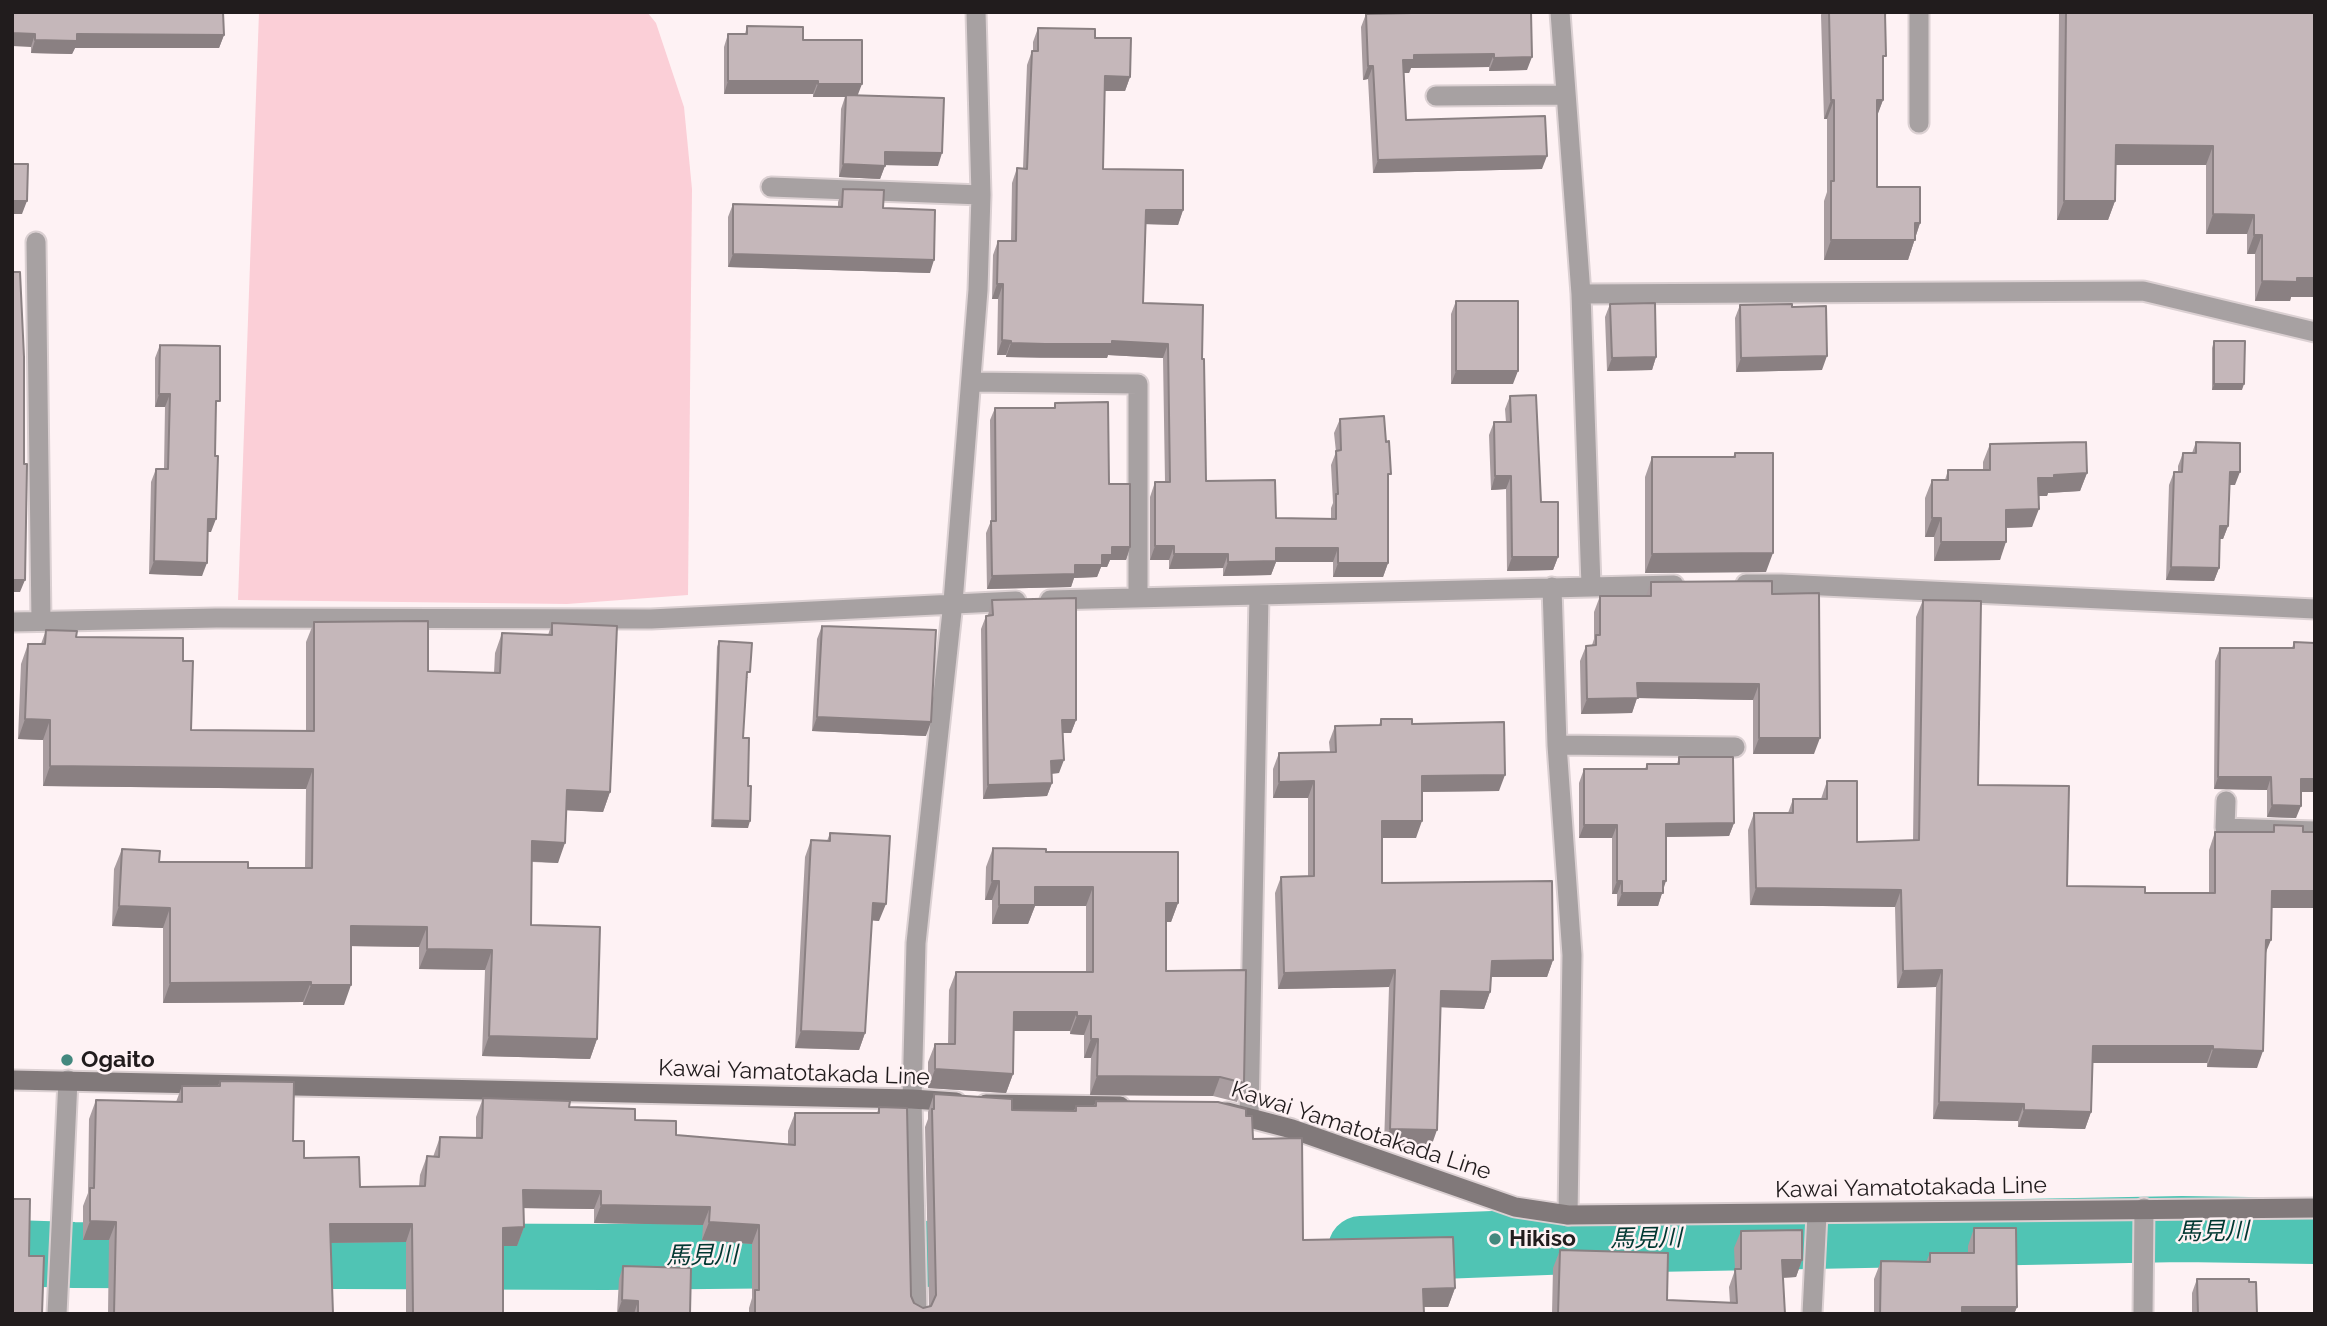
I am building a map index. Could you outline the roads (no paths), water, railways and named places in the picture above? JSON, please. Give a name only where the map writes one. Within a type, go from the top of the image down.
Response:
[{"type":"main road","name":"Kawai Yamatotakada Line","points":[[12,1080],[912,1099],[1014,1106],[1139,1106]]},
{"type":"main road","name":"Kawai Yamatotakada Line","points":[[1213,1108],[1292,1129],[1515,1207],[1568,1215],[2315,1209]]},
{"type":"street","points":[[917,1314],[912,1099],[916,943],[953,602],[978,290],[981,195],[976,12]]},
{"type":"street","points":[[1560,12],[1581,295],[1591,586]]},
{"type":"street","points":[[1919,12],[1919,123]]},
{"type":"street","points":[[1436,96],[1566,95]]},
{"type":"street","points":[[771,187],[981,195]]},
{"type":"street","points":[[36,242],[41,621]]},
{"type":"street","points":[[1581,295],[2143,291],[2315,332]]},
{"type":"street","points":[[971,382],[1138,384],[1138,598]]},
{"type":"street","points":[[1727,584],[1781,583],[2315,609]]},
{"type":"street","points":[[12,622],[216,618],[651,619],[953,602],[1686,584]]},
{"type":"street","points":[[1552,587],[1557,745],[1572,955],[1568,1215]]},
{"type":"street","points":[[1249,1118],[1259,595]]},
{"type":"street","points":[[1557,745],[1735,747]]},
{"type":"street","points":[[2226,801],[2225,828],[2315,831]]},
{"type":"street","points":[[57,1314],[68,1080]]},
{"type":"street","points":[[2143,1314],[2144,1209]]},
{"type":"street","points":[[1812,1314],[1817,1214]]},
{"type":"waterway","name":"馬見川","points":[[1361,1249],[1599,1240],[2182,1229],[2315,1231]]},
{"type":"waterway","name":"馬見川","points":[[12,1253],[605,1257],[1019,1253]]},
{"type":"place","name":"Ogaito","points":[[67,1060]]},
{"type":"place","name":"Hikiso","points":[[1495,1239]]}]
